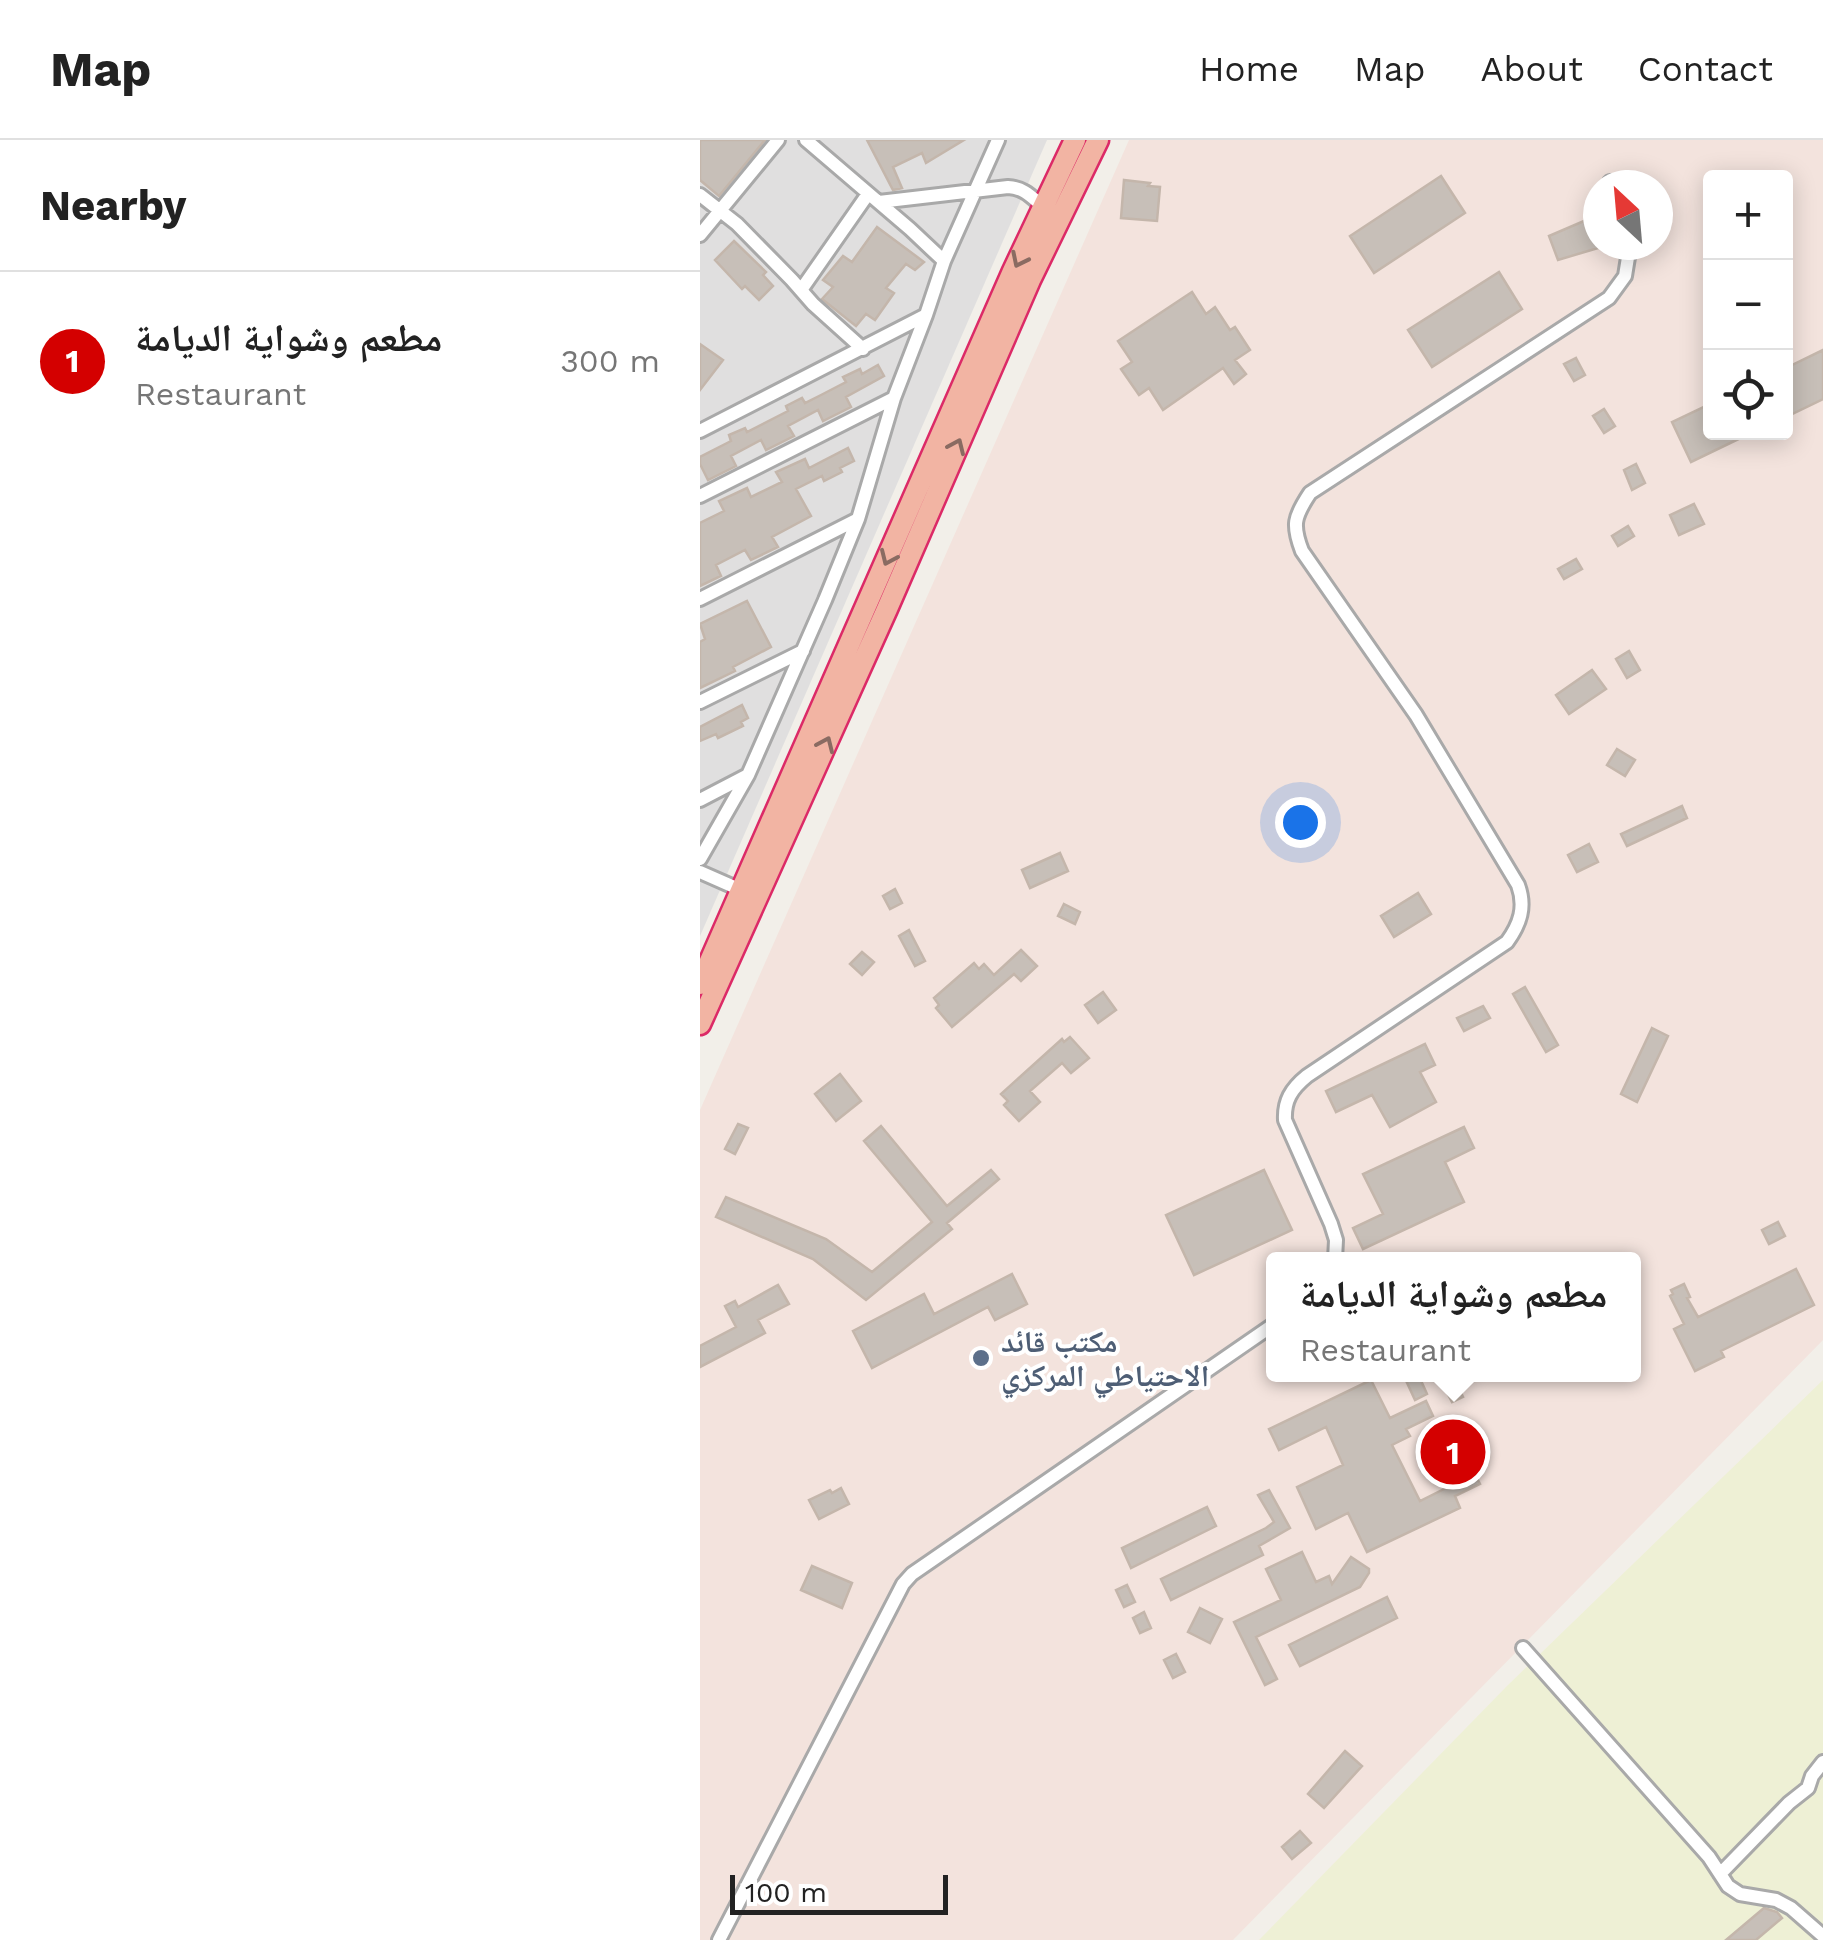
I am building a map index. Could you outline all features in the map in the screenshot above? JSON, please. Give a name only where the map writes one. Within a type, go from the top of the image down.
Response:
[{"type":"highway","points":[[700,1024],[888,608],[1030,280],[1075,140]]},
{"type":"highway","points":[[700,984],[1013,272],[1098,140]]},
{"type":"street","points":[[700,235],[778,140]]},
{"type":"street","points":[[806,140],[944,262]]},
{"type":"street","points":[[700,860],[748,775],[858,519],[894,398],[944,262],[998,140]]},
{"type":"street","points":[[801,290],[874,198],[1019,188],[1054,212]]},
{"type":"street","points":[[700,195],[748,234],[863,349]]},
{"type":"street","points":[[1336,1252],[1331,1224],[1285,1120],[1284,1107],[1289,1096],[1306,1076],[1506,942],[1516,930],[1523,899],[1416,715],[1302,551],[1294,532],[1297,512],[1310,493],[1609,298],[1625,276],[1628,260]]},
{"type":"street","points":[[700,431],[926,316]]},
{"type":"street","points":[[700,496],[894,398]]},
{"type":"street","points":[[700,599],[858,519]]},
{"type":"street","points":[[700,702],[803,651]]},
{"type":"street","points":[[700,800],[748,775]]},
{"type":"street","points":[[700,872],[742,890]]},
{"type":"street","points":[[719,1940],[902,1584],[1266,1330]]},
{"type":"street","points":[[1523,1648],[1709,1857],[1728,1886],[1740,1894],[1776,1900],[1823,1936]]},
{"type":"street","points":[[1720,1874],[1808,1788],[1823,1762]]},
{"type":"shaded area","points":[[700,140],[1047,140],[700,936]]},
{"type":"shaded area","points":[[1129,140],[1823,140],[1823,1340],[1233,1940],[700,1940],[700,1110]]},
{"type":"green space","points":[[1823,1380],[1823,1940],[1259,1940],[1507,1686]]},
{"type":"building","points":[[700,140],[765,140],[719,196],[700,180]]},
{"type":"building","points":[[867,140],[964,140],[926,163],[922,153],[893,167],[902,188],[893,190]]},
{"type":"building","points":[[1441,176],[1465,213],[1374,273],[1350,236]]},
{"type":"building","points":[[1124,180],[1160,187],[1157,221],[1121,218]]},
{"type":"building","points":[[1583,221],[1583,252],[1558,260],[1549,236]]},
{"type":"building","points":[[877,227],[924,262],[915,270],[906,264],[886,288],[894,293],[875,320],[866,314],[856,326],[822,299],[833,287],[823,280],[843,256],[852,262]]},
{"type":"building","points":[[734,241],[766,272],[763,275],[773,286],[759,300],[745,286],[742,289],[715,260]]},
{"type":"building","points":[[1499,272],[1522,309],[1432,367],[1408,330]]},
{"type":"building","points":[[1192,292],[1206,314],[1215,307],[1230,330],[1235,327],[1250,350],[1235,360],[1246,374],[1234,384],[1223,368],[1163,410],[1149,388],[1139,395],[1121,369],[1132,362],[1118,341]]},
{"type":"building","points":[[700,344],[723,360],[700,390]]},
{"type":"building","points":[[1823,350],[1823,399],[1793,414],[1793,365]]},
{"type":"building","points":[[1576,358],[1585,375],[1574,381],[1564,364]]},
{"type":"building","points":[[878,365],[884,376],[846,397],[851,407],[823,421],[818,410],[788,426],[794,436],[766,450],[761,440],[731,456],[736,466],[708,480],[700,457],[731,441],[729,435],[745,428],[747,432],[788,411],[786,406],[802,398],[805,403],[846,382],[843,377],[860,369],[862,374]]},
{"type":"building","points":[[1703,407],[1703,440],[1736,440],[1691,462],[1672,422]]},
{"type":"building","points":[[1604,409],[1615,426],[1604,433],[1593,416]]},
{"type":"building","points":[[848,448],[854,461],[840,468],[842,472],[824,481],[822,476],[796,489],[811,516],[772,537],[778,547],[751,560],[745,550],[716,565],[721,576],[700,586],[700,523],[724,511],[719,501],[747,488],[751,497],[782,482],[776,472],[805,459],[809,468]]},
{"type":"building","points":[[1636,464],[1645,483],[1632,490],[1624,470]]},
{"type":"building","points":[[1694,504],[1704,524],[1679,535],[1670,515]]},
{"type":"building","points":[[1628,526],[1634,536],[1618,546],[1612,536]]},
{"type":"building","points":[[1576,559],[1582,569],[1564,579],[1558,569]]},
{"type":"building","points":[[747,601],[771,647],[700,688],[700,642],[705,639],[700,624]]},
{"type":"building","points":[[1629,651],[1640,670],[1627,678],[1616,659]]},
{"type":"building","points":[[1592,670],[1606,689],[1569,714],[1556,695]]},
{"type":"building","points":[[742,705],[748,718],[741,722],[743,726],[718,738],[716,734],[700,741],[700,727]]},
{"type":"building","points":[[1617,749],[1635,760],[1625,776],[1607,765]]},
{"type":"building","points":[[1682,806],[1687,818],[1627,846],[1621,834]]},
{"type":"building","points":[[1589,844],[1598,862],[1577,872],[1568,855]]},
{"type":"building","points":[[1060,853],[1068,871],[1030,888],[1022,870]]},
{"type":"building","points":[[895,889],[902,903],[890,909],[883,896]]},
{"type":"building","points":[[1418,893],[1431,914],[1394,937],[1381,916]]},
{"type":"building","points":[[1064,904],[1080,912],[1075,924],[1058,916]]},
{"type":"building","points":[[909,930],[925,961],[915,966],[899,936]]},
{"type":"building","points":[[1021,950],[1037,966],[1021,981],[1014,974],[952,1027],[936,1008],[939,1005],[934,998],[974,963],[979,969],[984,964],[994,975]]},
{"type":"building","points":[[862,952],[874,962],[862,975],[850,964]]},
{"type":"building","points":[[1525,987],[1558,1045],[1546,1052],[1513,994]]},
{"type":"building","points":[[1103,992],[1116,1010],[1098,1023],[1085,1005]]},
{"type":"building","points":[[1483,1006],[1490,1018],[1464,1031],[1457,1018]]},
{"type":"building","points":[[1652,1028],[1668,1036],[1637,1102],[1621,1094]]},
{"type":"building","points":[[1070,1037],[1089,1058],[1071,1073],[1062,1063],[1030,1091],[1040,1102],[1019,1121],[1004,1105],[1008,1101],[1001,1094],[1062,1039],[1064,1042]]},
{"type":"building","points":[[1425,1044],[1435,1065],[1420,1072],[1436,1102],[1390,1127],[1372,1095],[1336,1112],[1326,1091]]},
{"type":"building","points":[[840,1074],[861,1101],[836,1121],[815,1094]]},
{"type":"building","points":[[738,1124],[748,1128],[735,1154],[725,1149]]},
{"type":"building","points":[[881,1126],[947,1206],[991,1170],[999,1179],[947,1223],[952,1229],[866,1300],[813,1259],[716,1217],[726,1197],[826,1239],[872,1272],[932,1222],[864,1141]]},
{"type":"building","points":[[1464,1127],[1474,1148],[1445,1162],[1464,1202],[1363,1249],[1353,1228],[1383,1214],[1363,1174]]},
{"type":"building","points":[[1264,1170],[1292,1230],[1194,1275],[1166,1215]]},
{"type":"building","points":[[1778,1222],[1785,1236],[1769,1244],[1762,1230]]},
{"type":"building","points":[[1796,1269],[1814,1305],[1721,1351],[1724,1357],[1695,1371],[1674,1329],[1684,1324],[1670,1296],[1671,1290],[1684,1284],[1698,1317]]},
{"type":"building","points":[[1012,1274],[1027,1304],[995,1320],[988,1307],[872,1368],[853,1331],[924,1294],[934,1314]]},
{"type":"building","points":[[778,1285],[789,1304],[758,1320],[765,1333],[700,1367],[700,1346],[736,1327],[725,1306],[735,1301],[738,1307]]},
{"type":"building","points":[[1372,1382],[1390,1418],[1426,1401],[1433,1416],[1406,1429],[1410,1436],[1392,1445],[1420,1501],[1448,1487],[1430,1449],[1442,1444],[1457,1474],[1471,1467],[1480,1484],[1455,1496],[1460,1508],[1367,1552],[1348,1513],[1316,1529],[1297,1487],[1343,1465],[1326,1427],[1279,1450],[1269,1429]]},
{"type":"building","points":[[1407,1382],[1422,1382],[1427,1394],[1415,1400]]},
{"type":"building","points":[[1456,1382],[1463,1397],[1452,1402],[1442,1383]]},
{"type":"building","points":[[841,1488],[849,1504],[819,1519],[809,1500]]},
{"type":"building","points":[[1269,1490],[1290,1528],[1259,1546],[1263,1555],[1171,1600],[1161,1579],[1274,1522],[1258,1495]]},
{"type":"building","points":[[1207,1507],[1216,1526],[1131,1568],[1122,1548]]},
{"type":"building","points":[[1302,1552],[1316,1582],[1329,1576],[1332,1584],[1351,1557],[1369,1573],[1360,1587],[1256,1637],[1277,1679],[1265,1685],[1234,1622],[1281,1600],[1266,1569]]},
{"type":"building","points":[[812,1566],[852,1583],[842,1608],[801,1590]]},
{"type":"building","points":[[1127,1585],[1135,1602],[1124,1607],[1116,1590]]},
{"type":"building","points":[[1387,1597],[1397,1618],[1300,1666],[1289,1645]]},
{"type":"building","points":[[1200,1608],[1222,1619],[1210,1643],[1188,1632]]},
{"type":"building","points":[[1144,1612],[1151,1628],[1140,1633],[1133,1618]]},
{"type":"building","points":[[1176,1654],[1185,1672],[1173,1678],[1164,1660]]},
{"type":"building","points":[[1345,1751],[1362,1766],[1324,1808],[1308,1794]]},
{"type":"building","points":[[1300,1831],[1311,1843],[1292,1859],[1282,1847]]},
{"type":"building","points":[[1764,1908],[1782,1918],[1756,1940],[1726,1940]]},
{"type":"place","name":"مكتب قائد الاحتياطي المركزي","points":[[981,1358]]},
{"type":"place","name":"مطعم وشواية الديامة","points":[[1453,1452]]}]
